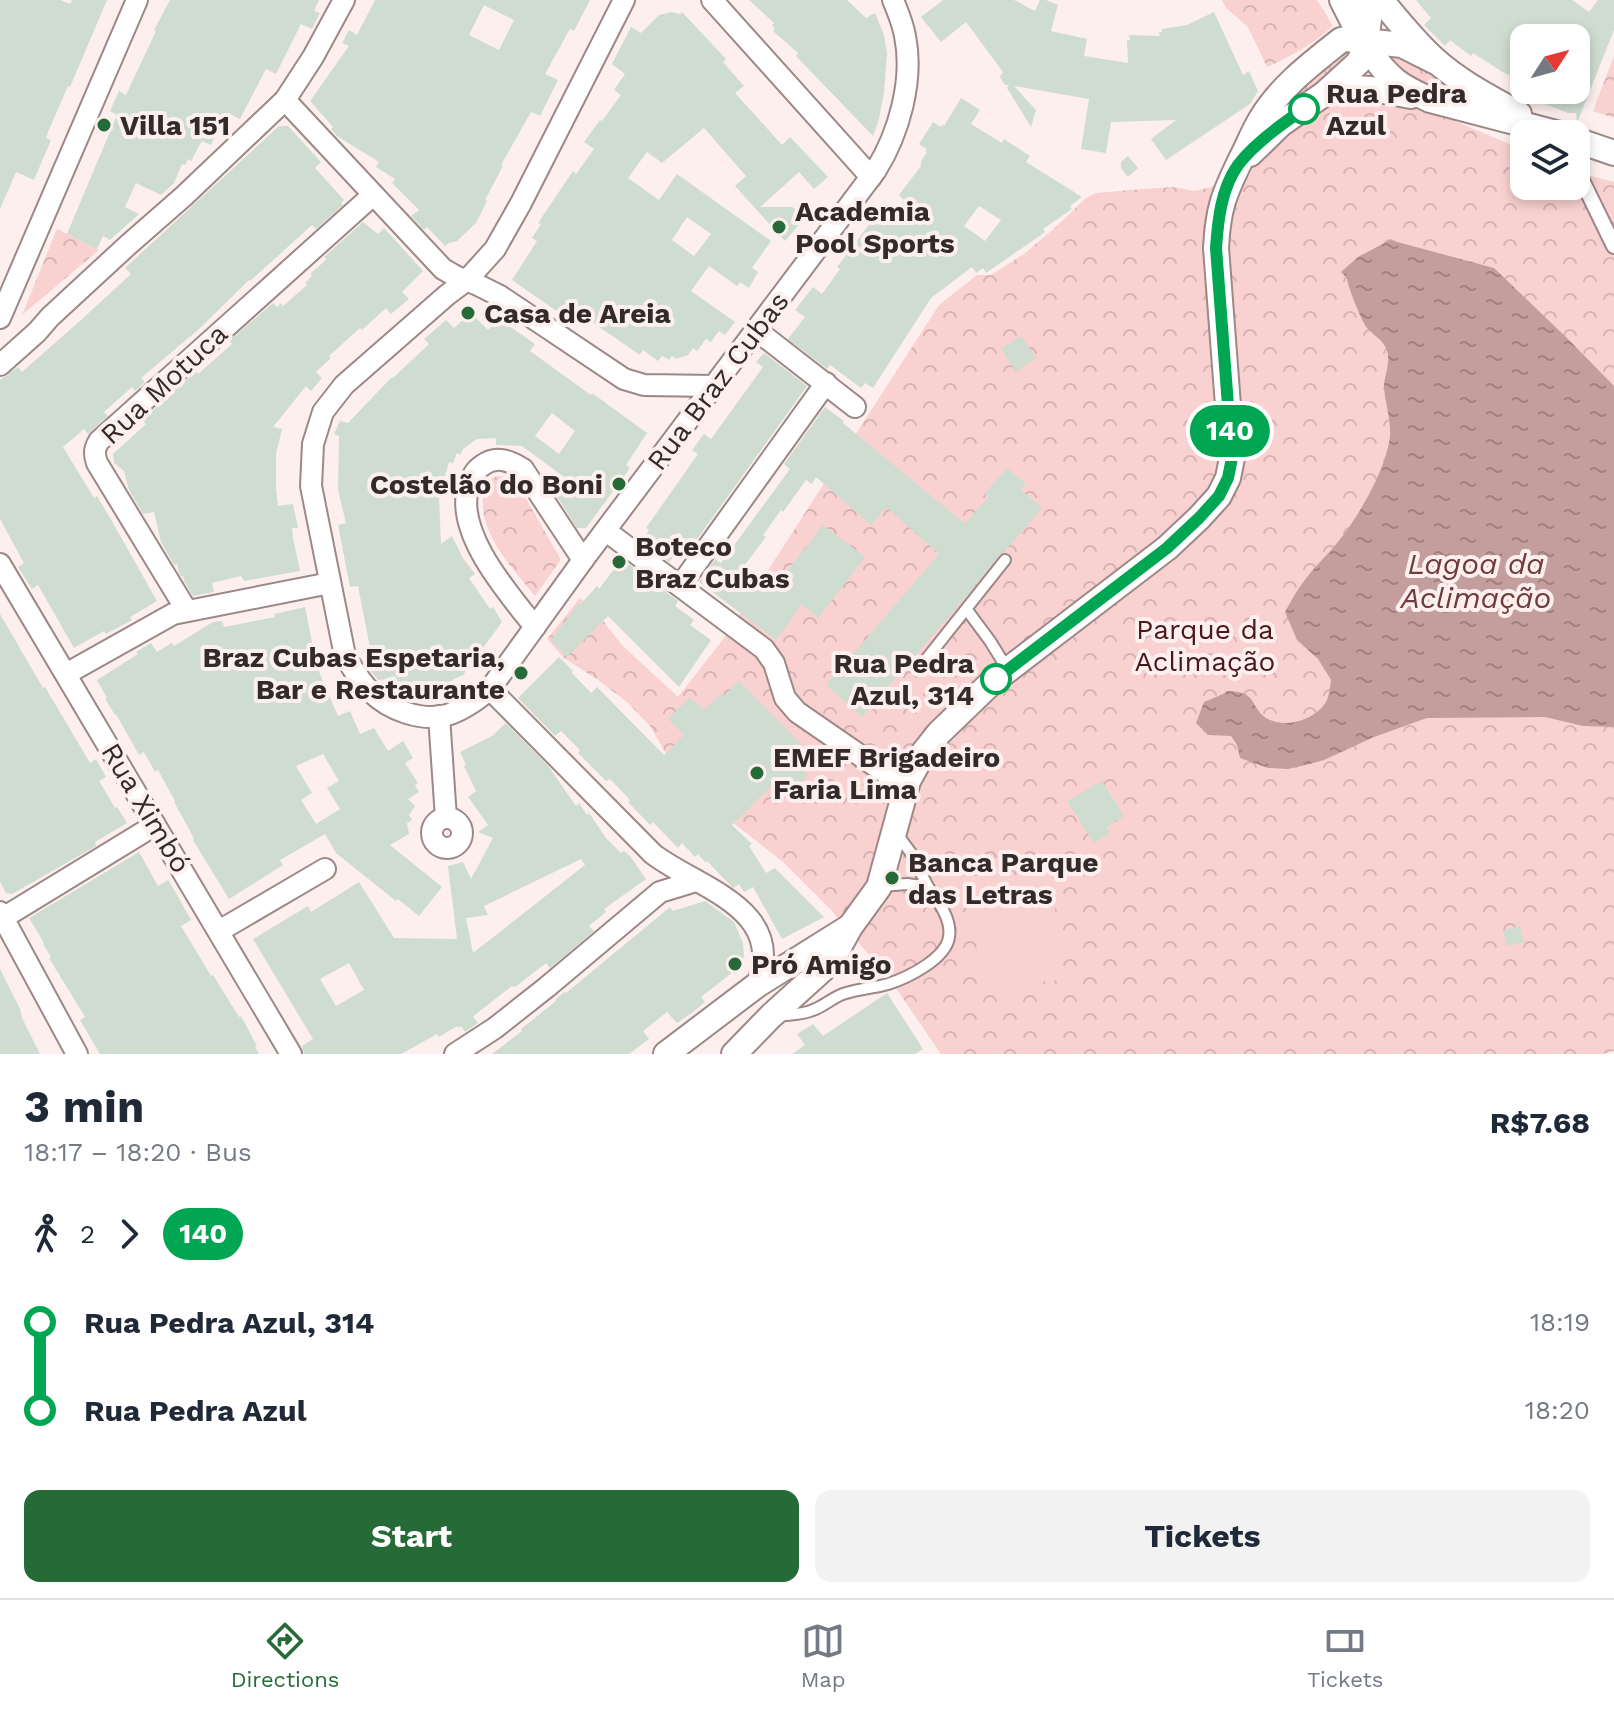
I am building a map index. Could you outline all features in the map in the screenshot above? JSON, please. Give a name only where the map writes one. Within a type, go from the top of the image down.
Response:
[{"type":"street","points":[[0,318],[137,0]]},
{"type":"street","points":[[0,365],[285,100],[344,0]]},
{"type":"street","points":[[446,818],[439,716],[421,717],[395,708],[373,695],[345,656],[310,475],[313,444],[323,412],[344,385],[467,280],[502,238],[624,0]]},
{"type":"street","points":[[712,0],[871,177]]},
{"type":"street","name":"Rua Braz Cubas","points":[[439,716],[473,703],[490,689],[583,560],[871,177],[891,142],[905,90],[908,62],[906,38],[893,0]]},
{"type":"street","points":[[1342,0],[1382,68],[1395,80],[1430,100]]},
{"type":"street","points":[[1239,164],[1281,124],[1324,94],[1358,63],[1364,52],[1370,12],[1367,0]]},
{"type":"street","points":[[1381,0],[1436,62]]},
{"type":"street","points":[[734,1054],[824,968],[879,887],[908,781],[939,733],[1008,670],[1167,548],[1219,496],[1228,478],[1232,458],[1216,248],[1218,224],[1232,174],[1262,118],[1290,82],[1341,40],[1392,43],[1436,62],[1480,92],[1532,120]]},
{"type":"street","points":[[1324,94],[1366,87],[1510,120]]},
{"type":"street","points":[[285,100],[443,269],[500,296],[624,379],[644,385],[714,386]]},
{"type":"street","points":[[1590,145],[1614,153]]},
{"type":"street","name":"Rua Motuca","points":[[187,611],[97,463],[95,448],[99,441],[373,195]]},
{"type":"street","points":[[1590,197],[1614,246]]},
{"type":"street","points":[[0,328],[17,332],[50,317]]},
{"type":"street","points":[[756,330],[855,407]]},
{"type":"street","points":[[680,586],[826,383]]},
{"type":"street","points":[[535,627],[485,558],[470,526],[466,495],[476,470],[499,459],[523,469],[583,560]]},
{"type":"street","points":[[606,531],[764,649],[774,663],[785,698],[797,712],[887,774],[908,781]]},
{"type":"street","name":"Rua Ximbó","points":[[0,564],[291,1054]]},
{"type":"street","points":[[66,674],[173,614],[330,583]]},
{"type":"street","points":[[490,689],[653,854],[746,913],[761,940],[763,951],[762,971],[757,985]]},
{"type":"street","points":[[77,1054],[2,915],[155,825]]},
{"type":"street","points":[[219,931],[325,869]]},
{"type":"street","points":[[460,1053],[547,987],[660,892],[696,881]]},
{"type":"street","points":[[666,1054],[757,985],[850,927]]},
{"type":"street","points":[[703,1027],[725,1054]]},
{"type":"lane","points":[[920,667],[1005,560]]},
{"type":"lane","points":[[967,610],[1008,670]]},
{"type":"lane","points":[[771,1016],[814,1010],[841,994],[889,983],[923,968],[945,947],[949,937],[948,923],[911,853],[894,830]]},
{"type":"lane","points":[[879,887],[907,884],[928,887]]},
{"type":"green space","points":[[1222,0],[1317,0],[1333,26],[1302,49],[1267,67],[1248,27],[1226,8]]},
{"type":"green space","points":[[1392,48],[1494,110],[1411,83],[1382,50]]},
{"type":"green space","points":[[1345,50],[1357,53],[1286,111],[1276,111]]},
{"type":"green space","points":[[1614,56],[1614,118],[1593,111]]},
{"type":"green space","name":"Parque da Aclimação","points":[[1357,93],[1428,110],[1510,144],[1510,200],[1590,200],[1590,176],[1614,182],[1614,1051],[1603,1054],[941,1054],[891,981],[831,910],[782,861],[732,822],[668,757],[650,726],[627,702],[564,658],[547,639],[580,598],[592,607],[623,646],[678,697],[727,634],[939,305],[977,275],[991,275],[1024,254],[1086,198],[1096,193],[1173,187],[1194,191],[1212,187],[1241,173],[1273,131]]},
{"type":"green space","points":[[57,229],[99,250],[22,315]]},
{"type":"green space","points":[[502,476],[517,483],[560,558],[535,596],[499,550],[486,524],[484,488],[490,479]]},
{"type":"green space","points":[[1052,872],[1061,980],[980,986],[971,879]]},
{"type":"water","name":"Lagoa da Aclimação","points":[[1390,240],[1494,268],[1614,386],[1614,727],[1583,726],[1545,717],[1427,718],[1374,737],[1324,760],[1288,769],[1268,768],[1240,758],[1231,736],[1208,735],[1196,723],[1204,702],[1227,691],[1248,696],[1266,718],[1281,723],[1305,719],[1319,711],[1327,700],[1331,680],[1318,659],[1297,640],[1285,612],[1301,584],[1360,511],[1388,449],[1390,429],[1384,387],[1388,360],[1386,347],[1365,324],[1347,278],[1341,272],[1358,257]]},
{"type":"building","points":[[0,0],[60,0],[70,4],[72,0],[107,0],[48,132],[46,138],[51,140],[34,180],[16,172],[0,209]]},
{"type":"building","points":[[170,0],[319,0],[314,11],[320,13],[312,29],[301,24],[276,74],[266,69],[240,119],[230,114],[222,132],[218,130],[211,145],[202,141],[191,161],[188,159],[185,165],[182,164],[174,183],[161,195],[136,183],[125,207],[139,214],[110,240],[103,236],[97,249],[67,234],[117,115],[110,111],[119,91],[126,95]]},
{"type":"building","points":[[375,0],[590,0],[574,31],[570,29],[545,74],[558,80],[540,116],[531,112],[501,165],[476,223],[457,241],[445,246],[411,216],[419,210],[392,183],[395,179],[376,167],[379,162],[337,136],[310,101],[349,46],[342,43],[349,30],[357,35]],"holes":[[[484,5],[514,20],[499,50],[469,35]]]},
{"type":"building","points":[[749,0],[847,0],[866,18],[875,13],[887,53],[884,92],[873,136],[796,56],[798,53],[773,31],[774,23]]},
{"type":"building","points":[[943,0],[1014,0],[1035,11],[1040,0],[1046,0],[1058,5],[1051,31],[1087,39],[1084,56],[1128,63],[1129,35],[1160,36],[1162,29],[1187,25],[1214,12],[1243,75],[1249,71],[1258,91],[1250,104],[1166,160],[1151,139],[1176,120],[1111,122],[1106,153],[1081,149],[1089,99],[1014,86],[1036,110],[1031,127],[1007,88],[1009,85],[1005,85],[1000,77],[1003,72],[966,22],[941,42],[921,17]]},
{"type":"building","points":[[1416,0],[1572,0],[1589,12],[1598,0],[1614,0],[1614,30],[1590,90],[1590,24],[1510,24],[1510,76],[1473,53],[1471,56],[1450,40],[1445,46],[1424,25],[1431,18]]},
{"type":"building","points":[[682,12],[726,59],[723,62],[744,86],[735,93],[782,145],[790,137],[828,177],[814,189],[799,172],[760,207],[792,207],[798,211],[799,218],[803,220],[785,241],[735,186],[746,176],[704,128],[662,163],[647,152],[628,178],[659,200],[677,174],[771,241],[752,268],[758,272],[749,288],[740,282],[737,286],[709,266],[691,291],[735,322],[725,335],[719,331],[711,342],[706,339],[697,351],[693,348],[688,355],[676,359],[672,356],[669,360],[662,356],[658,361],[643,350],[640,355],[563,305],[558,312],[512,280],[537,241],[532,238],[541,224],[538,223],[573,171],[576,174],[594,149],[584,142],[621,95],[614,90],[625,74],[612,64],[631,27],[641,33],[659,15]],"holes":[[[687,217],[711,234],[694,256],[672,240]]]},
{"type":"building","points":[[961,98],[980,110],[971,124],[1002,143],[1004,139],[1030,156],[1026,162],[1082,197],[1070,206],[1072,209],[1043,229],[1045,232],[986,273],[983,268],[976,273],[972,267],[931,298],[873,388],[865,383],[861,388],[830,365],[827,369],[788,339],[805,317],[795,310],[813,287],[822,294],[840,269],[837,267],[874,218],[885,226],[904,200],[899,195],[921,166],[927,152],[919,144],[933,122],[944,126]],"holes":[[[979,206],[1001,220],[985,241],[964,226]]]},
{"type":"building","points":[[1545,104],[1585,104],[1578,120],[1576,113]]},
{"type":"building","points":[[279,126],[288,126],[321,162],[315,168],[344,200],[343,205],[316,229],[312,225],[249,280],[199,329],[141,378],[145,382],[135,391],[132,387],[104,412],[108,416],[88,434],[84,429],[63,447],[94,498],[97,496],[157,601],[130,617],[132,620],[74,648],[38,585],[32,589],[18,567],[24,563],[0,519],[0,380],[18,367],[22,372],[82,319],[131,274],[125,268]]},
{"type":"building","points":[[1128,156],[1138,168],[1128,177],[1121,168],[1121,162]]},
{"type":"building","points":[[363,222],[378,234],[384,228],[423,271],[402,292],[409,299],[391,314],[386,308],[329,356],[331,358],[316,372],[322,378],[311,391],[306,386],[273,427],[282,429],[276,454],[278,506],[293,504],[298,528],[292,528],[293,538],[300,571],[244,581],[241,576],[212,583],[214,592],[193,596],[177,564],[174,565],[161,542],[154,512],[143,514],[129,490],[124,471],[114,463],[113,454],[146,424],[142,420],[196,371],[198,374],[232,344],[229,341],[273,303],[277,307],[281,303],[283,306],[307,285],[305,283],[312,276],[310,274],[327,259],[324,257]]},
{"type":"building","points":[[473,315],[488,330],[499,319],[535,344],[530,351],[647,433],[626,465],[630,468],[586,528],[577,528],[554,492],[568,480],[522,446],[496,445],[496,438],[477,439],[460,455],[457,453],[453,463],[449,462],[439,497],[441,544],[452,536],[475,574],[469,578],[502,622],[463,675],[452,680],[457,690],[444,696],[389,679],[378,680],[369,669],[374,668],[358,586],[350,587],[338,525],[346,523],[338,490],[339,436],[334,434],[340,421],[348,423],[429,344],[424,339],[446,320],[454,328],[466,317],[469,320]],"holes":[[[552,413],[575,431],[559,454],[535,436]]]},
{"type":"building","points":[[1021,336],[1036,358],[1016,372],[1001,349]]},
{"type":"building","points":[[764,353],[807,386],[685,556],[678,551],[669,562],[641,541],[649,530],[646,528],[698,454],[692,450],[704,434],[711,439],[763,367],[756,362]]},
{"type":"building","points":[[825,407],[965,524],[988,497],[984,494],[1007,468],[1026,484],[1021,490],[1042,508],[862,717],[826,685],[939,554],[886,507],[871,525],[816,477],[812,484],[806,480],[783,512],[781,510],[763,535],[766,537],[741,570],[770,593],[823,525],[865,557],[818,618],[802,604],[776,640],[699,582],[715,559],[721,563],[790,469],[784,464]]},
{"type":"building","points":[[622,559],[678,601],[675,606],[694,620],[690,625],[711,640],[679,687],[608,616],[567,657],[551,640],[578,604],[597,586],[599,589]]},
{"type":"building","points":[[305,607],[317,667],[338,716],[350,711],[360,734],[374,728],[388,751],[403,741],[413,758],[405,763],[418,783],[415,785],[419,792],[408,799],[415,806],[409,815],[412,820],[407,823],[409,834],[390,845],[442,887],[419,916],[336,853],[325,834],[280,860],[283,865],[229,899],[193,840],[158,770],[155,772],[144,752],[139,755],[105,699],[97,680],[151,643],[157,652],[172,643],[174,646],[213,622],[222,621],[224,627],[275,617],[274,614]],"holes":[[[323,754],[339,781],[327,788],[340,809],[316,824],[301,800],[312,793],[296,766]]]},
{"type":"building","points":[[0,614],[90,763],[96,759],[106,777],[99,781],[127,823],[95,842],[96,846],[12,894],[6,893],[0,882]]},
{"type":"building","points":[[559,657],[591,693],[597,687],[664,755],[684,735],[668,719],[690,697],[704,710],[739,681],[807,750],[795,762],[808,775],[794,789],[783,777],[732,825],[752,844],[749,846],[766,873],[775,868],[824,917],[782,939],[753,887],[744,892],[739,884],[733,888],[698,854],[695,857],[682,843],[678,848],[653,822],[650,825],[611,780],[606,781],[578,753],[580,750],[561,731],[555,736],[518,698]]},
{"type":"building","points":[[506,723],[549,767],[576,806],[579,803],[606,838],[621,853],[624,851],[630,856],[646,879],[604,909],[606,912],[589,926],[594,931],[550,968],[546,963],[476,1014],[473,1017],[478,1023],[465,1032],[457,1026],[401,1054],[304,1054],[302,1046],[313,1039],[253,939],[308,906],[311,912],[359,882],[394,938],[457,939],[448,866],[463,862],[471,879],[493,838],[478,832],[488,825],[468,797],[476,791],[460,752],[492,736]],"holes":[[[581,859],[585,865],[473,953],[466,918],[488,915],[484,906]],[[349,963],[364,990],[336,1006],[320,979]]]},
{"type":"building","points":[[1102,781],[1124,816],[1106,827],[1110,833],[1094,843],[1067,801]]},
{"type":"building","points":[[139,852],[158,886],[168,880],[176,893],[191,920],[181,926],[211,976],[241,1016],[259,1054],[100,1054],[80,1020],[85,1017],[29,918]]},
{"type":"building","points":[[705,901],[734,922],[743,943],[744,956],[735,975],[733,972],[701,997],[705,1002],[692,1013],[677,1023],[667,1012],[643,1031],[649,1039],[629,1054],[492,1054],[670,907],[673,911]]},
{"type":"building","points":[[1520,926],[1524,942],[1507,946],[1503,930]]},
{"type":"building","points":[[0,969],[20,1009],[40,1054],[0,1054]]},
{"type":"building","points":[[887,993],[923,1049],[915,1054],[792,1054],[805,1045],[797,1034],[813,1024],[823,1036]]},
{"type":"bus line","name":"140","points":[[996,679],[1167,548],[1219,496],[1228,478],[1232,458],[1216,248],[1222,202],[1239,164],[1281,124],[1304,109]]},
{"type":"place","name":"Rua Pedra Azul","points":[[1304,109]]},
{"type":"place","name":"Villa 151","points":[[104,125]]},
{"type":"place","name":"Academia Pool Sports","points":[[779,227]]},
{"type":"place","name":"Casa de Areia","points":[[468,313]]},
{"type":"place","name":"Costelão do Boni","points":[[619,484]]},
{"type":"place","name":"Boteco Braz Cubas","points":[[619,562]]},
{"type":"place","name":"Braz Cubas Espetaria, Bar e Restaurante","points":[[521,673]]},
{"type":"place","name":"Rua Pedra Azul, 314","points":[[996,679]]},
{"type":"place","name":"EMEF Brigadeiro Faria Lima","points":[[757,773]]},
{"type":"place","name":"Banca Parque das Letras","points":[[892,878]]},
{"type":"place","name":"Pró Amigo","points":[[735,964]]}]
